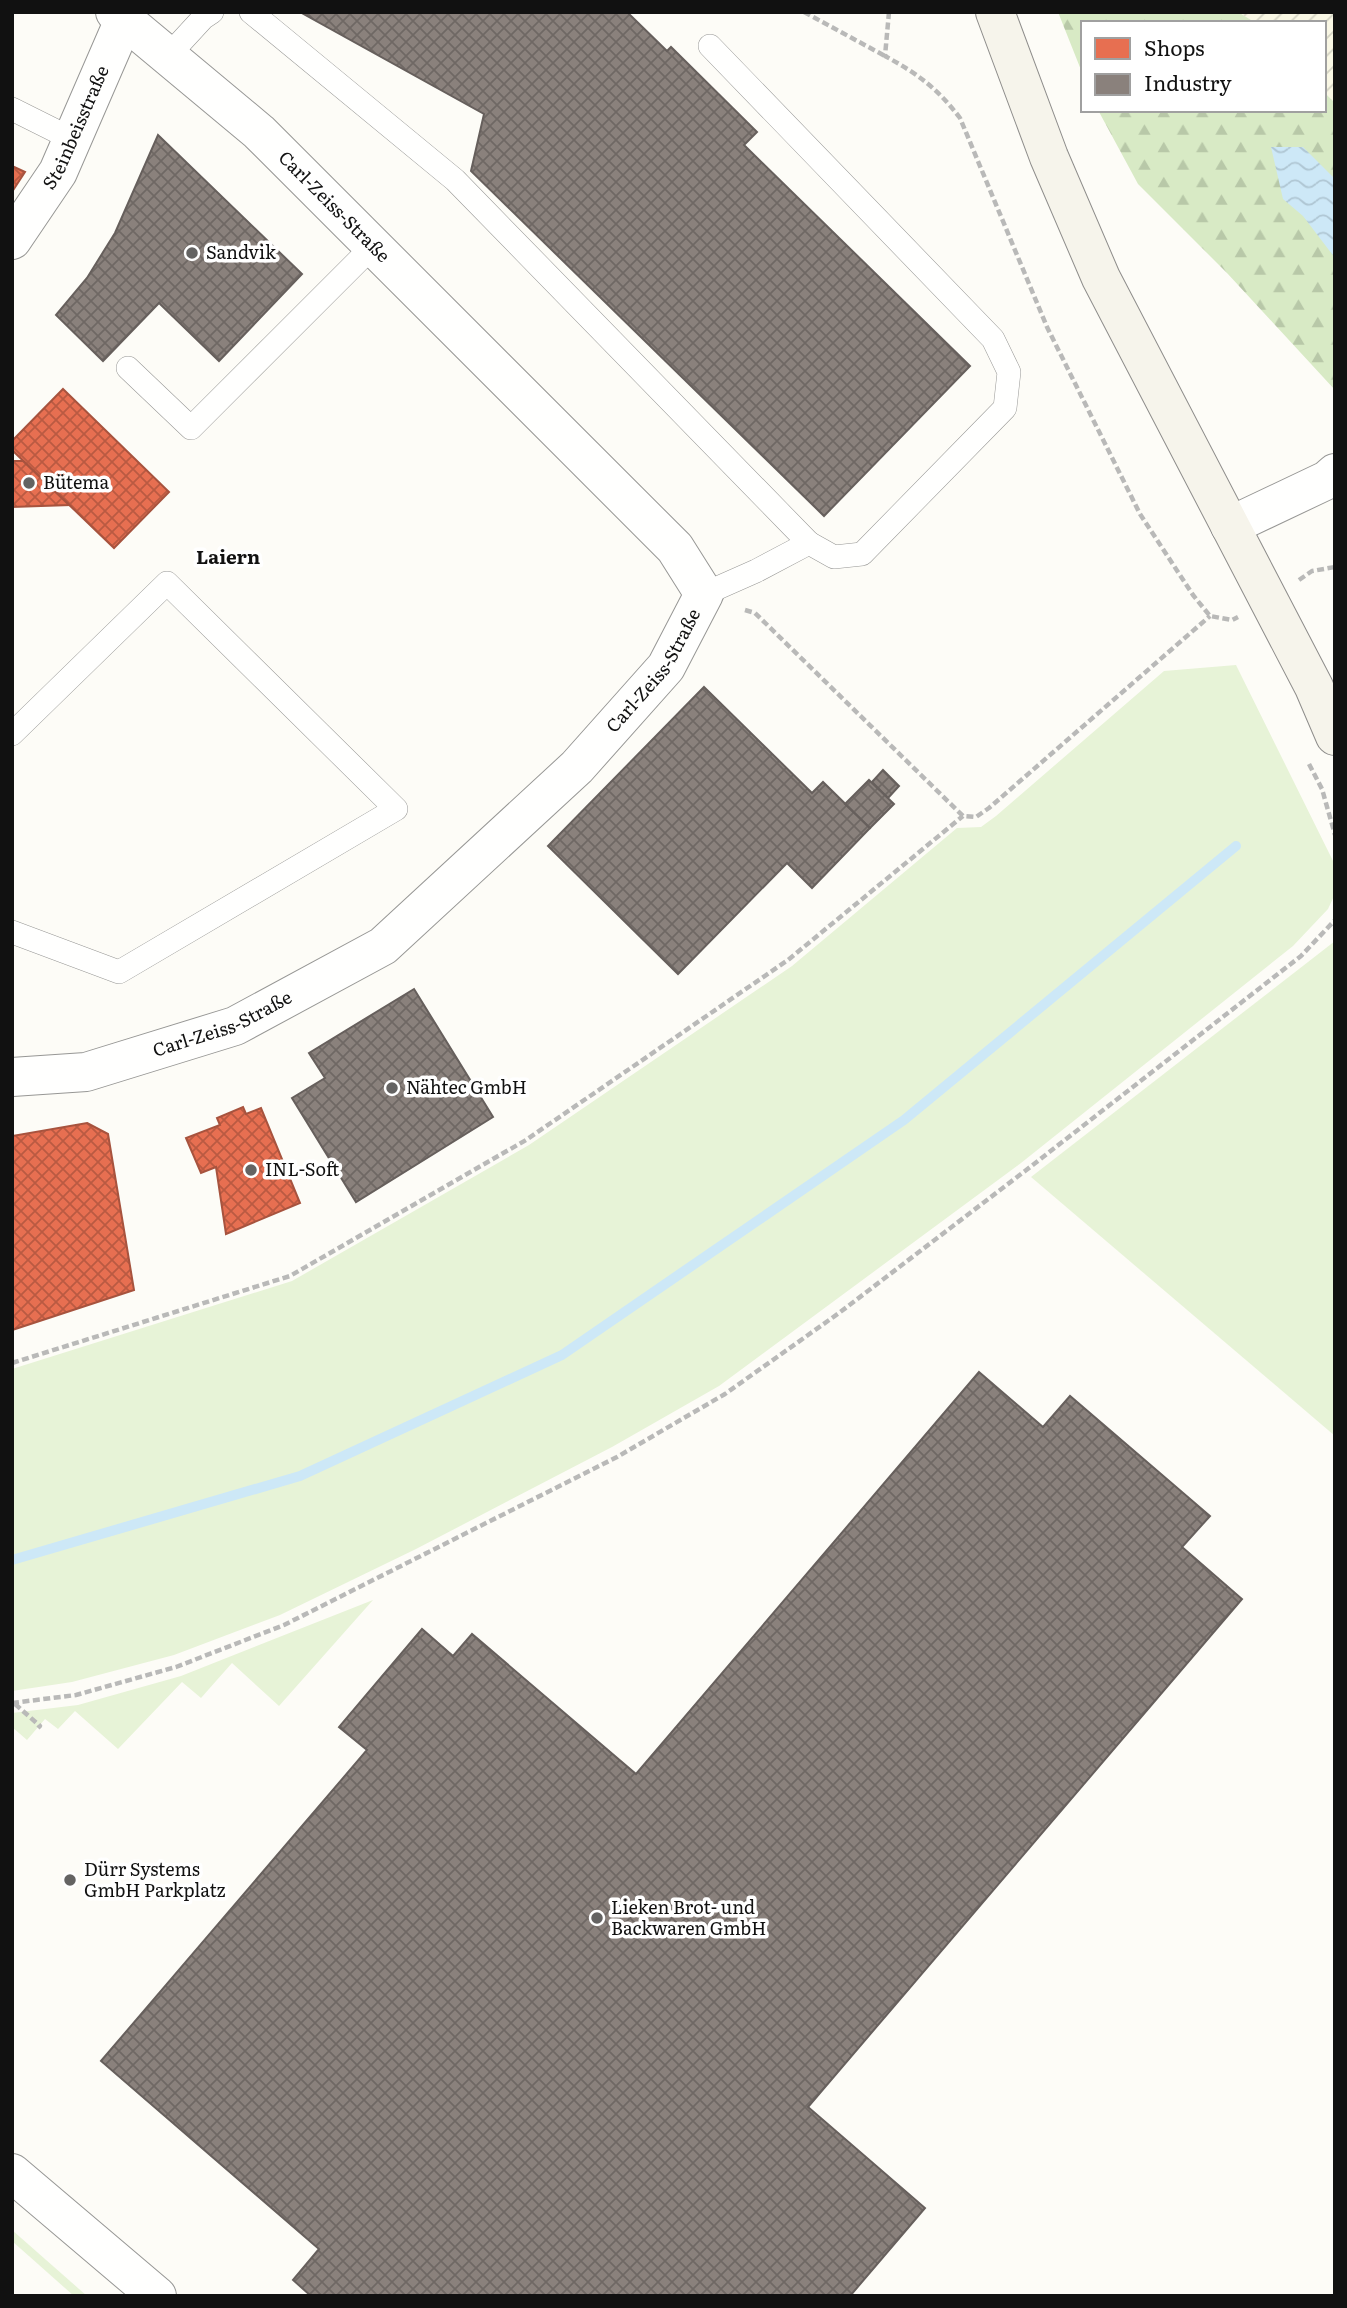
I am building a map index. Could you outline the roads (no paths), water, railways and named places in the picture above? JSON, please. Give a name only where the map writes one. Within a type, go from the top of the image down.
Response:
[{"type":"main road","points":[[995,12],[1049,157],[1101,278],[1314,687],[1335,736]]},
{"type":"street","name":"Carl-Zeiss-Straße","points":[[12,1077],[86,1072],[235,1026],[383,946],[577,767],[666,667],[704,594],[675,548],[259,132],[120,16]]},
{"type":"street","name":"Steinbeisstraße","points":[[12,240],[58,172],[120,16]]},
{"type":"street","points":[[1230,526],[1327,480],[1335,473]]},
{"type":"street","points":[[12,2173],[157,2296]]},
{"type":"lane","points":[[168,56],[203,18],[212,12]]},
{"type":"lane","points":[[251,12],[455,180],[809,543],[834,557],[862,554],[1005,408],[1009,372],[993,340],[710,46]]},
{"type":"lane","points":[[12,109],[72,139]]},
{"type":"lane","points":[[128,368],[191,428],[373,246]]},
{"type":"lane","points":[[704,594],[809,543]]},
{"type":"lane","points":[[12,734],[167,583],[396,809],[119,972],[12,932]]},
{"type":"water","points":[[1271,147],[1303,147],[1335,179],[1335,258],[1303,216],[1283,199]]},
{"type":"waterway","points":[[12,1560],[300,1476],[562,1355],[904,1120],[1236,846]]},
{"type":"place","name":"Sandvik","points":[[192,253]]},
{"type":"place","name":"Bütema","points":[[29,483]]},
{"type":"place","name":"Nähtec GmbH","points":[[392,1088]]},
{"type":"place","name":"INL-Soft","points":[[251,1170]]},
{"type":"place","name":"Dürr Systems GmbH Parkplatz","points":[[70,1880]]},
{"type":"place","name":"Lieken Brot- und Backwaren GmbH","points":[[597,1918]]},
{"type":"district","name":"Laiern","points":[[228,557]]}]
